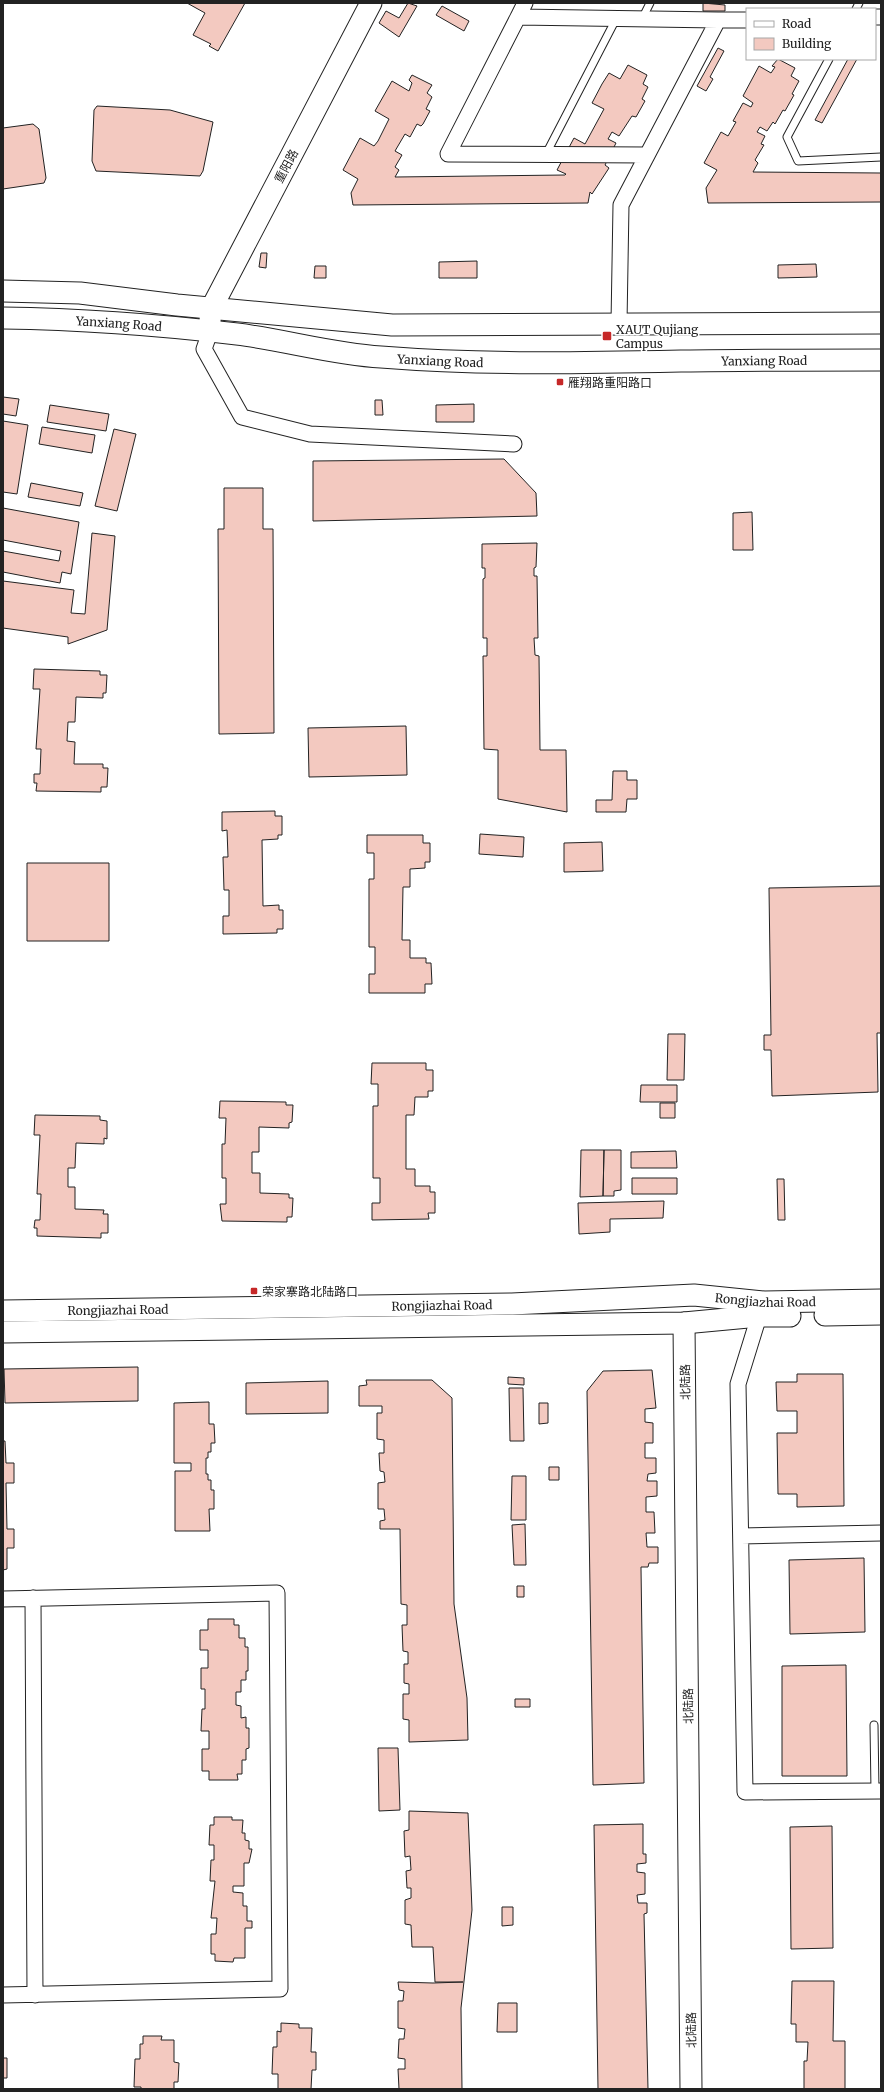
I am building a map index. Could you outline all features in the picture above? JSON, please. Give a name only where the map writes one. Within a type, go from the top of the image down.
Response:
[{"type":"street","name":"重阳路","points":[[210,332],[210,309],[371,3]]},
{"type":"street","points":[[526,3],[448,154],[647,155]]},
{"type":"street","points":[[518,17],[746,20]]},
{"type":"street","points":[[619,323],[621,205],[718,20]]},
{"type":"street","name":"Yanxiang Road","points":[[3,291],[80,293],[210,309],[392,325],[881,323]]},
{"type":"street","name":"Yanxiang Road","points":[[3,318],[97,322],[210,332],[380,357],[470,363],[537,364],[881,360]]},
{"type":"street","points":[[210,332],[204,349],[242,417],[310,434],[514,444]]},
{"type":"street","name":"Rongjiazhai Road","points":[[3,1312],[512,1304],[694,1295],[764,1302],[881,1300]]},
{"type":"street","name":"Rongjiazhai Road","points":[[3,1332],[684,1323],[759,1316],[881,1314]]},
{"type":"street","points":[[759,1316],[738,1384],[745,1792],[878,1791]]},
{"type":"street","name":"北陆路","points":[[684,1323],[691,2089]]},
{"type":"street","points":[[741,1536],[881,1533]]},
{"type":"street","points":[[3,1599],[277,1593],[280,1989],[3,1996]]},
{"type":"street","points":[[33,1598],[35,1995]]},
{"type":"lane","points":[[641,19],[650,3]]},
{"type":"lane","points":[[546,154],[616,19]]},
{"type":"lane","points":[[828,60],[787,137],[798,161],[881,157]]},
{"type":"lane","points":[[874,1725],[878,1791]]},
{"type":"building","points":[[187,3],[245,3],[218,51],[209,46],[211,44],[193,35],[205,13]]},
{"type":"building","points":[[408,3],[417,6],[399,37],[379,23],[386,11],[399,18]]},
{"type":"building","points":[[703,3],[725,5],[725,11],[703,11]]},
{"type":"building","points":[[442,6],[469,21],[464,31],[436,15]]},
{"type":"building","points":[[718,48],[724,51],[710,77],[713,79],[706,91],[697,86]]},
{"type":"building","points":[[777,60],[780,60],[795,68],[791,76],[799,81],[792,94],[794,95],[785,111],[783,110],[775,124],[773,122],[767,131],[760,127],[757,132],[765,136],[761,144],[764,145],[755,160],[758,163],[753,172],[881,173],[881,202],[708,203],[706,188],[717,170],[704,163],[721,132],[728,136],[736,122],[733,121],[743,103],[751,107],[753,103],[743,96],[759,66],[771,73],[775,67],[772,66]]},
{"type":"building","points":[[847,60],[856,60],[822,123],[815,120]]},
{"type":"building","points":[[628,65],[647,75],[643,84],[648,87],[642,99],[645,101],[636,117],[632,116],[619,136],[612,132],[608,139],[616,143],[605,165],[609,168],[592,194],[590,192],[588,203],[353,205],[351,193],[358,179],[343,170],[360,138],[374,146],[378,141],[389,119],[375,111],[392,81],[409,91],[412,83],[409,80],[412,75],[432,85],[427,93],[432,97],[426,109],[430,111],[423,124],[421,126],[417,124],[410,137],[405,134],[395,151],[402,155],[395,167],[399,170],[395,177],[565,175],[566,174],[557,170],[574,138],[585,144],[604,109],[592,103],[602,84],[609,73],[620,79]]},
{"type":"building","points":[[97,106],[170,110],[213,122],[203,171],[200,176],[96,171],[92,161],[94,110]]},
{"type":"building","points":[[33,124],[39,129],[46,178],[44,183],[3,189],[3,128]]},
{"type":"building","points":[[261,253],[267,253],[266,268],[259,267]]},
{"type":"building","points":[[477,261],[477,278],[439,278],[439,262]]},
{"type":"building","points":[[816,264],[817,277],[778,278],[778,265]]},
{"type":"building","points":[[315,266],[326,266],[326,278],[314,278]]},
{"type":"building","points":[[3,397],[19,399],[16,416],[3,414]]},
{"type":"building","points":[[375,400],[382,400],[383,415],[375,415]]},
{"type":"building","points":[[474,404],[474,422],[436,422],[436,405]]},
{"type":"building","points":[[50,405],[109,414],[106,431],[47,422]]},
{"type":"building","points":[[3,421],[28,425],[17,494],[3,492]]},
{"type":"building","points":[[42,427],[95,435],[92,453],[39,444]]},
{"type":"building","points":[[114,429],[136,434],[117,511],[95,506]]},
{"type":"building","points":[[504,459],[536,493],[537,516],[313,521],[313,461]]},
{"type":"building","points":[[31,483],[83,493],[80,506],[28,497]]},
{"type":"building","points":[[224,488],[263,488],[263,529],[273,529],[274,733],[219,734],[218,529],[224,529]]},
{"type":"building","points":[[3,508],[79,522],[71,574],[62,572],[60,583],[3,572],[3,551],[59,561],[61,551],[3,540]]},
{"type":"building","points":[[752,512],[753,550],[733,550],[733,513]]},
{"type":"building","points":[[92,533],[115,536],[107,630],[68,644],[68,637],[3,628],[3,581],[74,590],[71,613],[85,614]]},
{"type":"building","points":[[537,543],[534,576],[537,576],[538,638],[534,638],[535,655],[539,656],[540,750],[566,750],[567,812],[498,799],[498,750],[484,749],[483,656],[487,656],[487,638],[483,638],[483,579],[485,578],[485,568],[482,568],[482,544]]},
{"type":"building","points":[[34,669],[100,671],[100,675],[107,675],[106,693],[103,693],[103,698],[76,697],[75,722],[68,722],[67,741],[75,742],[74,764],[103,764],[103,768],[108,768],[107,787],[101,787],[101,792],[36,791],[37,783],[34,783],[34,774],[40,774],[41,749],[36,749],[40,689],[33,689]]},
{"type":"building","points":[[406,726],[407,775],[309,777],[308,728]]},
{"type":"building","points":[[613,771],[627,771],[627,780],[637,780],[637,799],[627,799],[626,812],[596,812],[596,800],[612,800]]},
{"type":"building","points":[[275,811],[275,816],[282,816],[282,835],[278,835],[278,839],[262,840],[263,906],[279,905],[279,910],[283,910],[283,929],[277,929],[277,933],[223,934],[223,916],[229,916],[229,890],[224,890],[223,857],[228,857],[227,830],[222,831],[222,812]]},
{"type":"building","points":[[480,834],[524,837],[523,857],[479,854]]},
{"type":"building","points":[[367,835],[423,835],[423,843],[430,843],[430,862],[425,862],[425,868],[410,869],[410,887],[403,887],[402,940],[410,940],[410,958],[426,958],[426,963],[431,963],[432,984],[425,984],[425,993],[369,993],[369,974],[375,974],[375,947],[369,947],[369,879],[374,879],[374,853],[367,853]]},
{"type":"building","points":[[602,842],[603,871],[564,872],[564,843]]},
{"type":"building","points":[[27,863],[109,863],[109,941],[27,941]]},
{"type":"building","points":[[881,886],[881,1033],[877,1033],[878,1092],[772,1096],[771,1050],[764,1050],[764,1035],[771,1035],[769,888]]},
{"type":"building","points":[[668,1034],[685,1034],[684,1080],[667,1080]]},
{"type":"building","points":[[372,1063],[426,1063],[426,1070],[433,1070],[433,1091],[428,1091],[428,1097],[415,1097],[414,1115],[406,1115],[406,1169],[415,1169],[415,1186],[430,1186],[430,1192],[435,1192],[435,1213],[428,1213],[429,1219],[372,1220],[372,1203],[380,1203],[380,1178],[373,1178],[373,1106],[378,1106],[378,1084],[371,1084]]},
{"type":"building","points":[[641,1085],[677,1085],[677,1102],[640,1102]]},
{"type":"building","points":[[220,1101],[286,1102],[286,1105],[293,1105],[292,1122],[289,1123],[289,1128],[259,1127],[259,1152],[252,1152],[252,1173],[260,1173],[260,1193],[289,1194],[289,1198],[293,1198],[292,1217],[287,1217],[287,1222],[222,1221],[220,1204],[226,1204],[226,1178],[222,1178],[222,1144],[225,1144],[226,1118],[219,1118]]},
{"type":"building","points":[[660,1103],[675,1103],[675,1118],[660,1118]]},
{"type":"building","points":[[35,1115],[100,1116],[100,1120],[107,1121],[107,1139],[104,1138],[104,1144],[76,1143],[75,1168],[68,1168],[68,1187],[75,1187],[75,1209],[104,1210],[103,1214],[108,1214],[108,1233],[101,1233],[101,1238],[37,1236],[37,1228],[34,1228],[35,1220],[40,1220],[41,1194],[37,1194],[40,1135],[34,1135]]},
{"type":"building","points":[[581,1150],[604,1150],[603,1196],[580,1197]]},
{"type":"building","points":[[604,1150],[621,1150],[621,1190],[614,1191],[614,1196],[603,1196]]},
{"type":"building","points":[[676,1151],[677,1168],[631,1168],[631,1152]]},
{"type":"building","points":[[632,1178],[677,1178],[677,1194],[632,1194]]},
{"type":"building","points":[[777,1179],[784,1179],[785,1220],[778,1220]]},
{"type":"building","points":[[664,1201],[663,1218],[610,1219],[610,1232],[579,1234],[578,1203]]},
{"type":"building","points":[[138,1367],[138,1401],[5,1403],[4,1369]]},
{"type":"building","points":[[652,1370],[656,1408],[645,1409],[645,1422],[653,1423],[653,1443],[645,1443],[645,1458],[656,1458],[656,1473],[648,1474],[647,1481],[657,1481],[657,1496],[646,1497],[646,1512],[654,1512],[655,1533],[646,1533],[647,1547],[658,1547],[658,1563],[649,1563],[648,1567],[641,1567],[644,1783],[593,1785],[587,1391],[603,1371]]},
{"type":"building","points":[[797,1374],[843,1374],[844,1506],[797,1507],[797,1494],[778,1494],[777,1433],[797,1433],[797,1411],[777,1411],[776,1382],[797,1382]]},
{"type":"building","points":[[508,1377],[524,1378],[524,1385],[508,1384]]},
{"type":"building","points":[[366,1380],[432,1380],[452,1398],[454,1604],[467,1698],[468,1740],[409,1742],[409,1720],[403,1719],[403,1694],[409,1694],[409,1684],[404,1683],[404,1664],[408,1664],[408,1652],[403,1651],[402,1625],[407,1625],[407,1605],[401,1604],[400,1529],[380,1529],[380,1521],[385,1520],[384,1509],[378,1509],[378,1483],[385,1482],[384,1472],[380,1471],[379,1453],[384,1453],[384,1440],[377,1439],[377,1413],[382,1413],[382,1406],[359,1406],[359,1386],[367,1385]]},
{"type":"building","points":[[328,1381],[328,1413],[246,1414],[246,1383]]},
{"type":"building","points":[[509,1388],[523,1388],[524,1441],[510,1441]]},
{"type":"building","points":[[209,1402],[209,1424],[214,1424],[215,1443],[211,1443],[211,1452],[208,1452],[208,1458],[206,1458],[206,1474],[208,1474],[208,1480],[211,1480],[211,1490],[214,1490],[214,1509],[209,1509],[210,1531],[175,1531],[175,1471],[191,1471],[191,1463],[174,1463],[174,1403]]},
{"type":"building","points":[[539,1403],[548,1403],[548,1423],[539,1424]]},
{"type":"building","points":[[3,1441],[5,1441],[6,1463],[14,1463],[14,1483],[6,1483],[7,1529],[14,1529],[14,1548],[7,1548],[7,1569],[3,1570]]},
{"type":"building","points":[[549,1467],[559,1467],[559,1480],[549,1480]]},
{"type":"building","points":[[512,1476],[526,1476],[526,1520],[511,1520]]},
{"type":"building","points":[[525,1524],[526,1565],[514,1565],[512,1525]]},
{"type":"building","points":[[864,1558],[865,1632],[790,1634],[789,1560]]},
{"type":"building","points":[[517,1586],[524,1586],[524,1597],[517,1597]]},
{"type":"building","points":[[208,1619],[234,1619],[234,1625],[239,1625],[239,1638],[245,1638],[245,1647],[248,1647],[248,1671],[246,1671],[246,1680],[241,1680],[241,1692],[236,1692],[236,1705],[241,1706],[241,1718],[246,1717],[246,1728],[249,1728],[249,1748],[246,1749],[246,1760],[242,1760],[242,1774],[237,1774],[238,1780],[209,1780],[209,1771],[202,1771],[202,1749],[209,1749],[209,1731],[201,1731],[202,1709],[205,1709],[205,1689],[201,1689],[201,1668],[208,1668],[208,1650],[200,1650],[200,1630],[208,1630]]},
{"type":"building","points":[[846,1665],[847,1776],[782,1776],[782,1666]]},
{"type":"building","points":[[515,1699],[530,1699],[530,1707],[515,1707]]},
{"type":"building","points":[[378,1748],[398,1748],[400,1810],[379,1811]]},
{"type":"building","points":[[409,1811],[468,1813],[472,1910],[461,2008],[462,2089],[399,2089],[398,2069],[405,2069],[405,2059],[398,2058],[399,2039],[404,2039],[405,2029],[398,2028],[398,2001],[403,2001],[404,1991],[399,1990],[398,1982],[433,1983],[463,1982],[435,1982],[433,1947],[412,1947],[411,1925],[405,1924],[405,1900],[411,1898],[411,1888],[407,1888],[406,1871],[411,1870],[410,1856],[405,1857],[404,1831],[409,1830]]},
{"type":"building","points":[[214,1817],[232,1817],[232,1820],[243,1820],[242,1833],[245,1833],[245,1840],[249,1841],[249,1849],[252,1849],[249,1863],[244,1863],[244,1886],[233,1886],[233,1892],[243,1893],[243,1906],[247,1906],[247,1921],[252,1921],[252,1928],[245,1928],[245,1958],[234,1958],[233,1962],[215,1961],[215,1954],[211,1954],[211,1934],[216,1934],[217,1918],[211,1918],[215,1881],[210,1881],[211,1860],[214,1860],[214,1845],[209,1845],[210,1825],[214,1825]]},
{"type":"building","points":[[643,1824],[643,1854],[646,1854],[646,1863],[637,1864],[637,1872],[645,1873],[645,1894],[637,1895],[638,1903],[647,1903],[647,1913],[644,1914],[648,2089],[598,2089],[594,1825]]},
{"type":"building","points":[[832,1826],[833,1948],[791,1949],[790,1827]]},
{"type":"building","points":[[502,1907],[513,1907],[513,1925],[502,1926]]},
{"type":"building","points":[[792,1981],[834,1981],[833,2041],[845,2041],[845,2089],[804,2089],[804,2061],[807,2061],[808,2042],[796,2042],[796,2024],[791,2024]]},
{"type":"building","points":[[498,2003],[517,2003],[517,2032],[497,2032]]},
{"type":"building","points":[[281,2023],[299,2024],[299,2028],[312,2028],[311,2052],[316,2052],[316,2070],[312,2070],[311,2089],[278,2089],[278,2074],[272,2074],[273,2047],[277,2047],[277,2031],[281,2032]]},
{"type":"building","points":[[143,2036],[162,2036],[161,2040],[174,2040],[174,2062],[179,2063],[178,2082],[174,2082],[174,2089],[141,2089],[141,2087],[134,2087],[135,2059],[140,2059],[140,2044],[143,2044]]},
{"type":"building","points":[[3,2058],[7,2058],[7,2078],[3,2078]]},
{"type":"place","name":"XAUT Qujiang Campus","points":[[607,336]]},
{"type":"place","name":"雁翔路重阳路口","points":[[560,382]]},
{"type":"place","name":"荣家寨路北陆路口","points":[[254,1291]]}]
